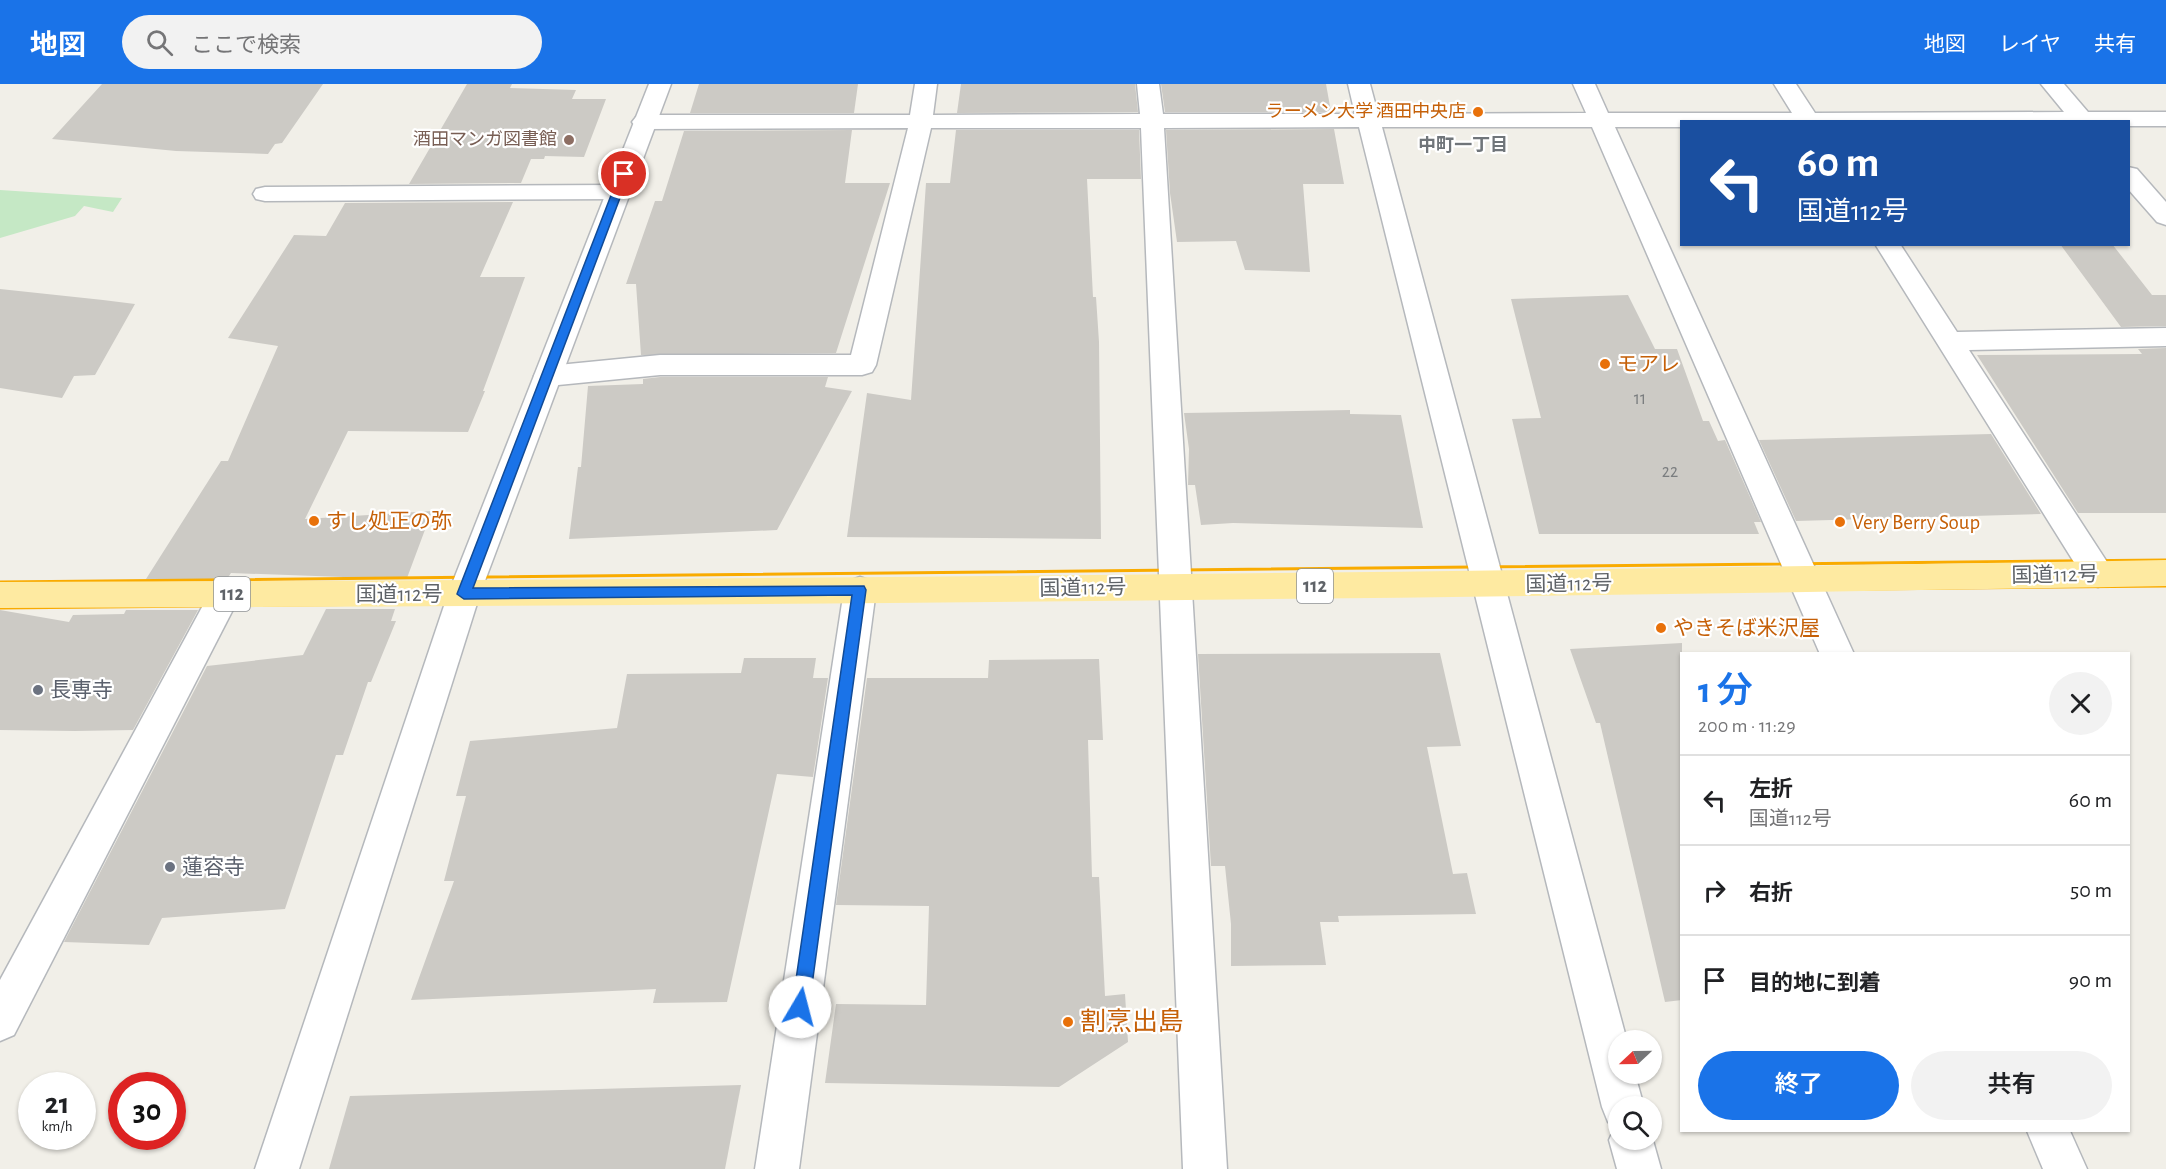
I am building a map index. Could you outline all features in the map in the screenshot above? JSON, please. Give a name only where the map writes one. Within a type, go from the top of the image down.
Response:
[{"type":"highway","name":"国道112号","points":[[0,595],[464,594],[1488,585],[2166,573]]},
{"type":"street","points":[[278,1169],[464,594],[660,84]]},
{"type":"street","points":[[548,376],[660,365],[862,365],[921,121],[926,84]]},
{"type":"street","points":[[1148,84],[1152,121],[1177,587],[1205,1169]]},
{"type":"street","points":[[1359,84],[1620,1096]]},
{"type":"street","points":[[1584,84],[1836,652]]},
{"type":"street","points":[[1785,84],[1808,120]]},
{"type":"street","points":[[2052,84],[2082,120]]},
{"type":"street","points":[[2124,120],[2166,119]]},
{"type":"street","points":[[644,122],[1680,120]]},
{"type":"street","points":[[2130,176],[2166,218]]},
{"type":"street","points":[[265,194],[617,192]]},
{"type":"street","points":[[1888,246],[2098,574]]},
{"type":"street","points":[[1949,341],[2166,337]]},
{"type":"street","points":[[777,1169],[860,590]]},
{"type":"street","points":[[0,1021],[225,594]]},
{"type":"street","points":[[2048,1132],[2065,1169]]},
{"type":"street","points":[[1634,1150],[1639,1169]]},
{"type":"green space","points":[[0,190],[122,198],[113,212],[84,206],[75,216],[0,238]]},
{"type":"building","points":[[102,84],[323,84],[282,143],[275,144],[268,154],[176,151],[52,139]]},
{"type":"building","points":[[467,84],[512,84],[510,88],[576,90],[572,99],[606,99],[584,157],[545,156],[544,159],[531,159],[521,183],[409,184]]},
{"type":"building","points":[[699,84],[858,84],[854,113],[690,113]]},
{"type":"building","points":[[961,84],[1135,84],[1138,112],[957,113]]},
{"type":"building","points":[[1161,84],[1326,84],[1331,112],[1165,112]]},
{"type":"building","points":[[1334,129],[1344,184],[1303,184],[1310,272],[1245,270],[1236,241],[1177,242],[1170,193],[1166,130]]},
{"type":"building","points":[[852,130],[845,183],[890,183],[836,353],[641,355],[636,284],[626,284],[655,201],[662,201],[684,131]]},
{"type":"building","points":[[956,130],[1139,130],[1141,179],[1087,179],[1093,297],[1096,297],[1099,342],[1101,539],[847,537],[867,393],[911,400],[926,183],[950,183]]},
{"type":"building","points":[[513,202],[480,277],[525,277],[483,391],[485,391],[468,432],[348,431],[305,519],[432,511],[407,578],[342,578],[231,573],[227,579],[146,579],[221,461],[228,461],[278,346],[228,338],[294,235],[326,236],[345,203]]},
{"type":"building","points":[[2061,246],[2114,246],[2152,295],[2166,295],[2166,326],[2121,327]]},
{"type":"building","points":[[0,289],[135,304],[95,375],[74,376],[62,398],[0,388]]},
{"type":"building","points":[[1628,295],[1655,349],[1677,349],[1703,421],[1709,421],[1718,441],[1725,440],[1761,522],[1754,522],[1759,534],[1539,534],[1512,419],[1541,418],[1511,299]]},
{"type":"building","points":[[2166,348],[2166,513],[2078,513],[1977,355],[2142,354],[2138,349]]},
{"type":"building","points":[[660,377],[828,377],[825,387],[852,391],[777,530],[569,539],[578,467],[581,467],[588,386],[643,384],[643,379]]},
{"type":"building","points":[[1350,410],[1350,414],[1401,415],[1423,528],[1233,523],[1201,525],[1195,485],[1188,485],[1189,449],[1184,413]]},
{"type":"building","points":[[1991,434],[2041,514],[1796,521],[1759,440]]},
{"type":"building","points":[[326,609],[395,609],[391,621],[396,621],[371,682],[368,682],[343,755],[336,755],[285,909],[162,918],[149,945],[64,942],[207,666],[303,655]]},
{"type":"building","points":[[0,610],[69,622],[73,615],[124,614],[126,610],[198,610],[133,730],[75,731],[0,730]]},
{"type":"building","points":[[1682,643],[1682,652],[1680,652],[1680,1000],[1665,1002],[1600,723],[1596,723],[1570,649]]},
{"type":"building","points":[[1440,653],[1461,746],[1427,747],[1453,874],[1467,873],[1476,914],[1338,916],[1339,922],[1320,922],[1326,965],[1231,966],[1231,924],[1225,866],[1211,866],[1198,654]]},
{"type":"building","points":[[744,658],[816,658],[813,678],[828,678],[813,777],[777,774],[727,1002],[653,1003],[656,989],[411,1000],[454,881],[444,881],[466,796],[456,796],[470,741],[617,728],[627,674],[741,673]]},
{"type":"building","points":[[1099,659],[1103,740],[1088,740],[1092,877],[1099,877],[1105,996],[1125,994],[1128,1042],[1059,1087],[825,1083],[836,1004],[926,1005],[929,906],[836,905],[867,678],[988,678],[989,660]]},
{"type":"building","points":[[741,1085],[725,1169],[329,1169],[350,1096]]},
{"type":"place","name":"ラーメン大学 酒田中央店","points":[[1478,112]]},
{"type":"place","name":"酒田マンガ図書館","points":[[569,140]]},
{"type":"place","name":"モアレ","points":[[1605,364]]},
{"type":"place","name":"すし処正の弥","points":[[314,521]]},
{"type":"place","name":"Very Berry Soup","points":[[1840,522]]},
{"type":"place","name":"やきそば米沢屋","points":[[1661,628]]},
{"type":"place","name":"長専寺","points":[[38,690]]},
{"type":"place","name":"蓮容寺","points":[[170,867]]},
{"type":"place","name":"割烹出島","points":[[1068,1022]]},
{"type":"district","name":"中町一丁目","points":[[1463,146]]},
{"type":"route","points":[[624,174],[464,594],[860,590],[800,1007]]}]
